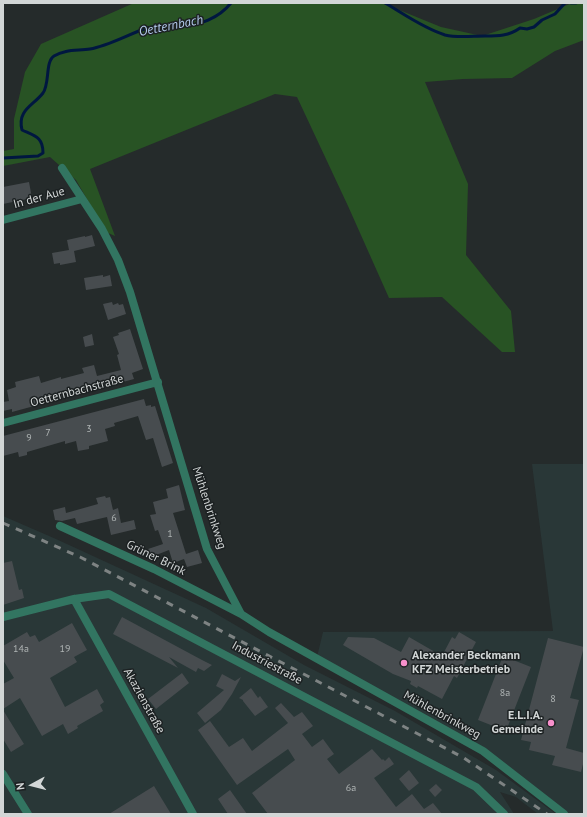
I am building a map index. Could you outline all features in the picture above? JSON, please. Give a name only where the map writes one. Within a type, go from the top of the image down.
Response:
[{"type":"street","name":"Mühlenbrinkweg","points":[[62,168],[102,229],[118,260],[130,292],[158,382],[207,549],[241,614],[269,632],[483,751],[564,814]]},
{"type":"street","name":"In der Aue","points":[[3,220],[82,199]]},
{"type":"street","name":"Oetternbachstraße","points":[[3,424],[158,382]]},
{"type":"street","name":"Grüner Brink","points":[[60,526],[154,569],[241,614]]},
{"type":"street","name":"Industriestraße","points":[[3,617],[74,599],[109,594],[476,787],[504,814]]},
{"type":"street","name":"Akazienstraße","points":[[74,599],[193,814]]},
{"type":"street","points":[[3,774],[28,814]]},
{"type":"shaded area","points":[[532,464],[584,464],[584,814],[566,814],[499,765],[317,657],[323,632],[553,631]]},
{"type":"shaded area","points":[[3,516],[206,608],[304,665],[395,711],[496,770],[556,814],[538,814],[516,797],[500,792],[514,814],[3,814]]},
{"type":"green space","points":[[134,3],[382,3],[441,27],[482,36],[534,19],[572,3],[584,3],[584,40],[555,51],[512,78],[463,79],[425,82],[468,184],[466,255],[511,311],[515,352],[502,352],[442,297],[389,298],[297,97],[275,94],[90,169],[115,236],[106,232],[76,180],[50,157],[3,166],[3,151],[14,149],[14,119],[25,72],[41,44]]},
{"type":"building","points":[[29,182],[32,198],[3,204],[3,187]]},
{"type":"building","points":[[92,235],[95,246],[74,251],[76,262],[60,265],[60,263],[54,264],[52,253],[69,250],[67,240]]},
{"type":"building","points":[[103,275],[103,277],[110,275],[112,286],[86,290],[84,278]]},
{"type":"building","points":[[112,302],[113,305],[118,303],[119,305],[123,304],[126,314],[108,320],[103,304]]},
{"type":"building","points":[[130,329],[143,369],[132,373],[134,379],[12,412],[12,409],[3,411],[3,402],[9,401],[7,390],[16,387],[15,382],[39,376],[41,383],[61,377],[61,379],[84,373],[82,368],[94,365],[97,376],[121,370],[117,355],[119,354],[113,337],[119,335],[118,333]]},
{"type":"building","points":[[92,334],[94,345],[85,347],[83,337]]},
{"type":"building","points":[[144,399],[146,406],[155,406],[173,463],[162,467],[153,438],[146,440],[138,416],[114,423],[115,426],[105,429],[108,441],[89,446],[89,449],[78,451],[76,441],[65,444],[65,441],[27,452],[27,455],[19,457],[18,452],[3,456],[3,436]]},
{"type":"building","points":[[179,485],[185,510],[173,513],[186,554],[198,550],[202,563],[187,567],[184,559],[173,563],[169,550],[151,557],[148,549],[163,544],[158,530],[155,531],[150,515],[156,514],[153,502],[168,498],[166,489]]},
{"type":"building","points":[[105,496],[106,498],[110,497],[113,510],[118,508],[121,523],[134,520],[136,529],[111,535],[107,517],[77,524],[75,518],[62,521],[55,520],[53,510],[65,507],[66,513],[98,504],[96,498]]},
{"type":"building","points":[[12,561],[19,590],[22,589],[24,598],[3,605],[3,563]]},
{"type":"building","points":[[122,617],[212,665],[204,671],[198,668],[196,672],[169,657],[178,668],[113,634]]},
{"type":"building","points":[[72,623],[87,650],[74,657],[77,662],[50,678],[65,707],[97,689],[104,702],[100,705],[103,711],[77,726],[78,728],[68,734],[63,724],[42,736],[20,698],[3,709],[3,684],[14,678],[3,660],[3,646],[27,632],[30,637],[35,635],[39,642]]},
{"type":"building","points":[[459,632],[476,642],[457,678],[454,676],[442,699],[418,686],[417,688],[410,684],[411,681],[393,674],[343,645],[348,637],[374,638],[401,652],[409,637],[442,656],[452,637],[455,639]]},
{"type":"building","points":[[548,638],[584,647],[570,698],[579,700],[566,748],[584,753],[581,772],[552,765],[555,756],[529,750],[531,742],[521,740]]},
{"type":"building","points":[[503,656],[531,667],[506,731],[478,720]]},
{"type":"building","points":[[182,673],[189,683],[156,709],[148,699]]},
{"type":"building","points":[[222,674],[235,681],[241,677],[221,710],[205,723],[197,713],[224,690],[216,686]]},
{"type":"building","points":[[251,688],[258,698],[260,696],[268,707],[255,716],[243,700],[239,698]]},
{"type":"building","points":[[281,703],[294,717],[302,712],[313,726],[302,734],[312,747],[323,739],[334,754],[327,759],[339,774],[372,749],[382,760],[383,759],[385,761],[389,757],[394,764],[374,778],[396,807],[412,794],[424,809],[433,803],[442,814],[268,814],[252,793],[295,760],[288,749],[237,785],[198,730],[210,721],[229,747],[243,738],[252,751],[288,723],[275,708]]},
{"type":"building","points":[[3,710],[24,744],[11,752],[3,739]]},
{"type":"building","points":[[409,770],[419,783],[409,791],[399,779]]},
{"type":"building","points":[[436,784],[442,790],[435,797],[429,790]]},
{"type":"building","points":[[154,786],[171,814],[109,814]]},
{"type":"building","points":[[230,790],[247,814],[228,814],[218,799]]},
{"type":"waterway","name":"Oetternbach","points":[[3,158],[38,156],[43,153],[40,140],[22,130],[21,123],[24,113],[39,98],[45,89],[49,63],[54,56],[67,51],[85,50],[111,43],[151,27],[187,26],[201,23],[215,17],[231,3]]},
{"type":"waterway","name":"Oetternbach","points":[[385,3],[429,29],[445,35],[460,37],[499,36],[512,33],[520,28],[527,29],[534,27],[542,20],[555,14],[565,3]]},
{"type":"waterway","name":"Oetternbach","points":[[571,3],[576,3]]},
{"type":"railway","points":[[3,523],[80,557],[464,758],[547,814]]},
{"type":"place","name":"Alexander Beckmann KFZ Meisterbetrieb","points":[[404,663]]},
{"type":"place","name":"E.L.I.A. Gemeinde","points":[[551,723]]}]
